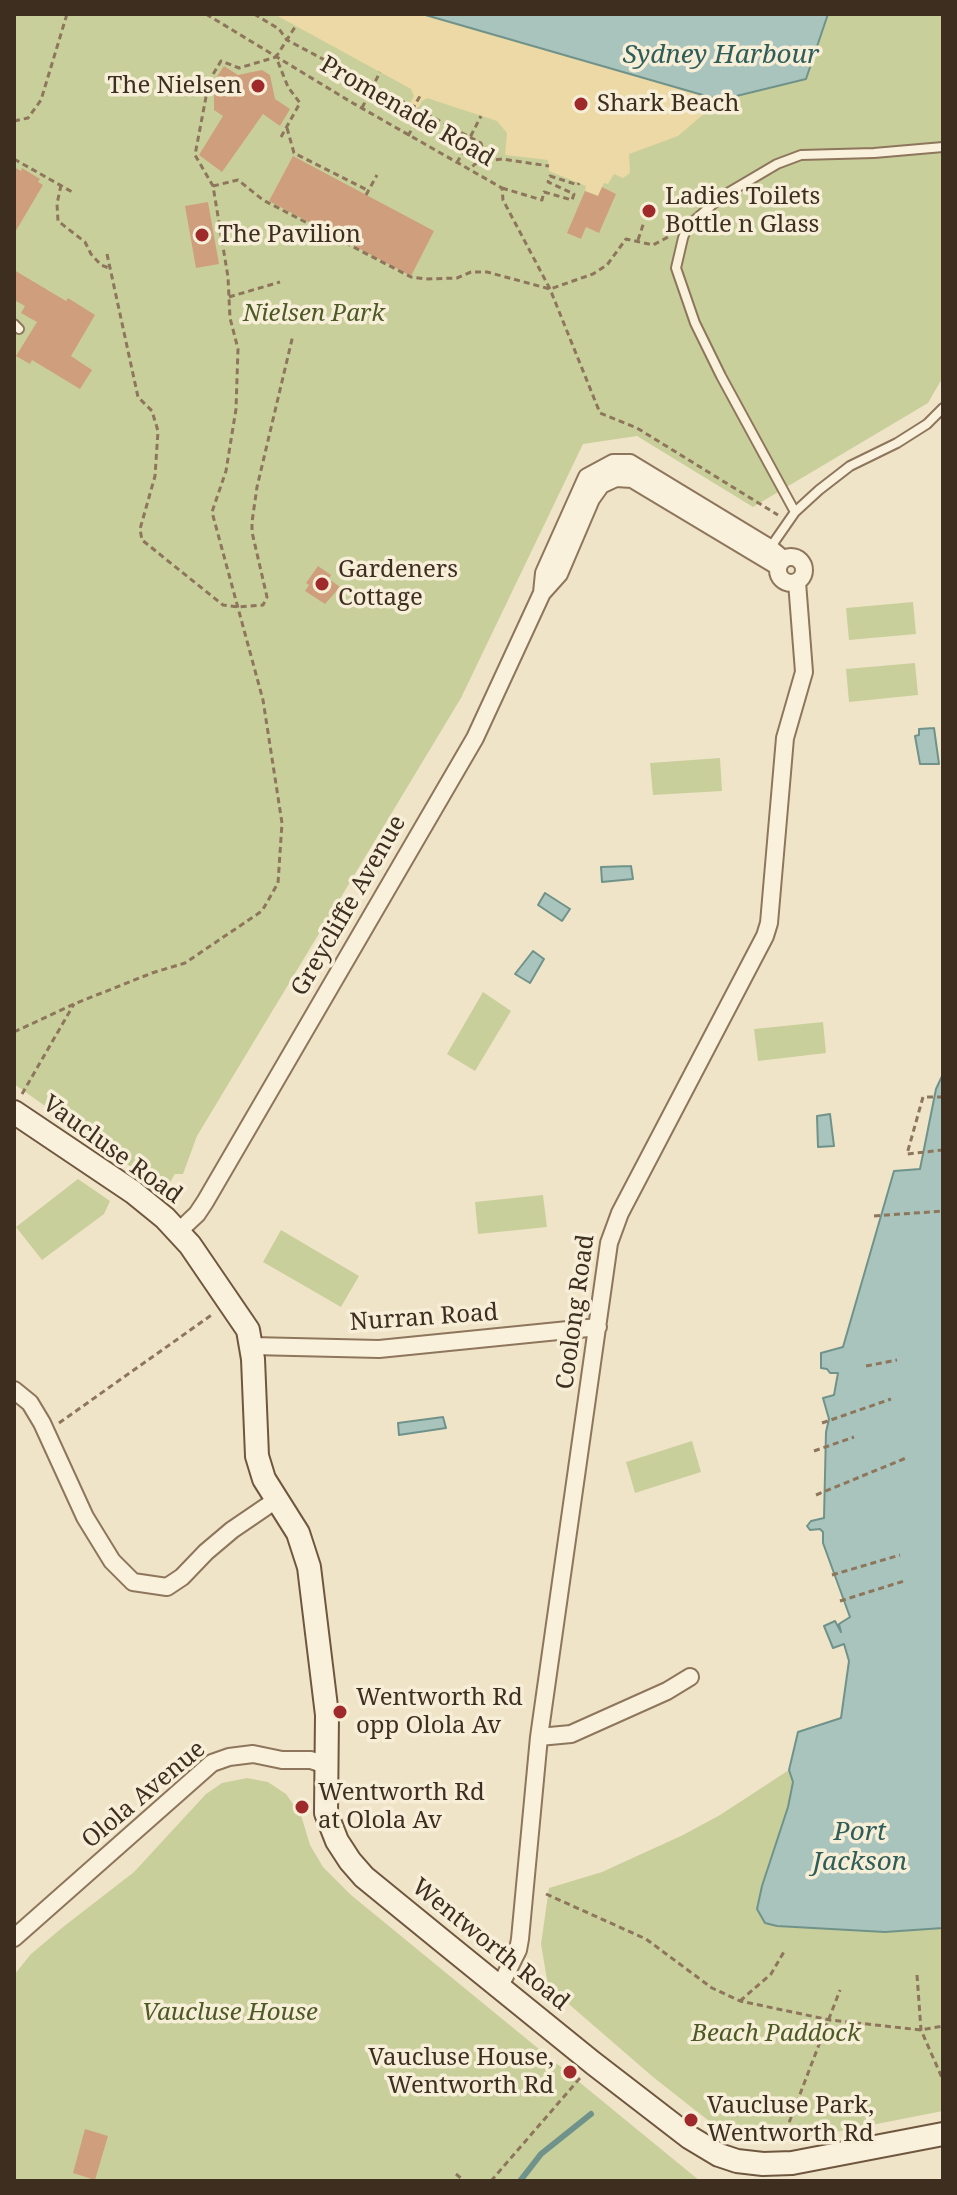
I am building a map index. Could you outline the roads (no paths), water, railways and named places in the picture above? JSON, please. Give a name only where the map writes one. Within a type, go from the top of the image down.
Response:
[{"type":"street","name":"Greycliffe Avenue","points":[[179,1231],[205,1202],[475,738],[542,593],[544,573],[587,477],[613,463],[630,463],[777,558]]},
{"type":"street","name":"Coolong Road","points":[[500,1986],[518,1950],[520,1939],[539,1737],[613,1227],[769,923],[785,738],[804,672],[797,582],[804,572],[801,562],[793,557],[777,558]]},
{"type":"street","name":"Vaucluse Road","points":[[17,1104],[179,1231]]},
{"type":"street","name":"Wentworth Road","points":[[179,1231],[248,1330],[252,1346],[255,1443],[264,1479],[298,1533],[309,1567],[327,1715],[326,1813],[337,1841],[350,1861],[364,1877],[593,2063],[705,2148],[737,2161],[792,2163],[943,2134]]},
{"type":"street","name":"Nurran Road","points":[[252,1346],[379,1349],[598,1327]]},
{"type":"street","points":[[14,1390],[30,1403],[47,1432],[85,1517],[112,1561],[133,1582],[167,1587],[232,1530],[276,1500]]},
{"type":"street","points":[[539,1737],[571,1734],[667,1691],[690,1677]]},
{"type":"street","name":"Olola Avenue","points":[[14,1938],[212,1763],[253,1754],[282,1760],[311,1760],[328,1766]]},
{"type":"lane","points":[[795,512],[695,323],[676,268],[687,227],[721,197],[777,164],[801,155],[943,147]]},
{"type":"lane","points":[[777,558],[788,522],[795,512],[850,466],[897,443],[927,424],[943,408]]},
{"type":"water","name":"Sydney Harbour","points":[[422,14],[828,14],[806,79],[720,100]]},
{"type":"water","points":[[934,728],[939,764],[920,764],[915,736],[919,735],[919,729]]},
{"type":"water","points":[[631,866],[633,879],[602,882],[601,867]]},
{"type":"water","points":[[545,893],[570,909],[562,921],[538,905]]},
{"type":"water","points":[[533,951],[544,959],[530,983],[515,974]]},
{"type":"water","name":"Port Jackson","points":[[943,1074],[943,1928],[885,1932],[777,1926],[765,1923],[757,1909],[788,1807],[793,1782],[789,1770],[798,1732],[841,1718],[849,1661],[844,1644],[833,1648],[824,1626],[835,1621],[841,1632],[839,1624],[850,1617],[823,1543],[823,1532],[820,1529],[810,1530],[807,1526],[811,1521],[824,1518],[829,1419],[823,1398],[834,1395],[838,1373],[821,1368],[821,1353],[843,1347],[894,1171],[920,1169],[936,1089]]},
{"type":"water","points":[[830,1114],[834,1146],[818,1147],[817,1116]]},
{"type":"water","points":[[443,1417],[446,1428],[399,1435],[398,1423]]},
{"type":"waterway","points":[[520,2181],[541,2154],[591,2114]]},
{"type":"place","name":"The Nielsen","points":[[258,86]]},
{"type":"place","name":"Shark Beach","points":[[581,104]]},
{"type":"place","name":"Ladies Toilets Bottle n Glass","points":[[649,211]]},
{"type":"place","name":"The Pavilion","points":[[202,235]]},
{"type":"place","name":"Gardeners Cottage","points":[[322,584]]},
{"type":"place","name":"Wentworth Rd opp Olola Av","points":[[340,1712]]},
{"type":"place","name":"Wentworth Rd at Olola Av","points":[[302,1807]]},
{"type":"place","name":"Vaucluse House, Wentworth Rd","points":[[570,2072]]},
{"type":"place","name":"Vaucluse Park, Wentworth Rd","points":[[691,2120]]},
{"type":"park label","name":"Nielsen Park","points":[[314,314]]},
{"type":"park label","name":"Vaucluse House","points":[[230,2013]]},
{"type":"park label","name":"Beach Paddock","points":[[776,2034]]}]
